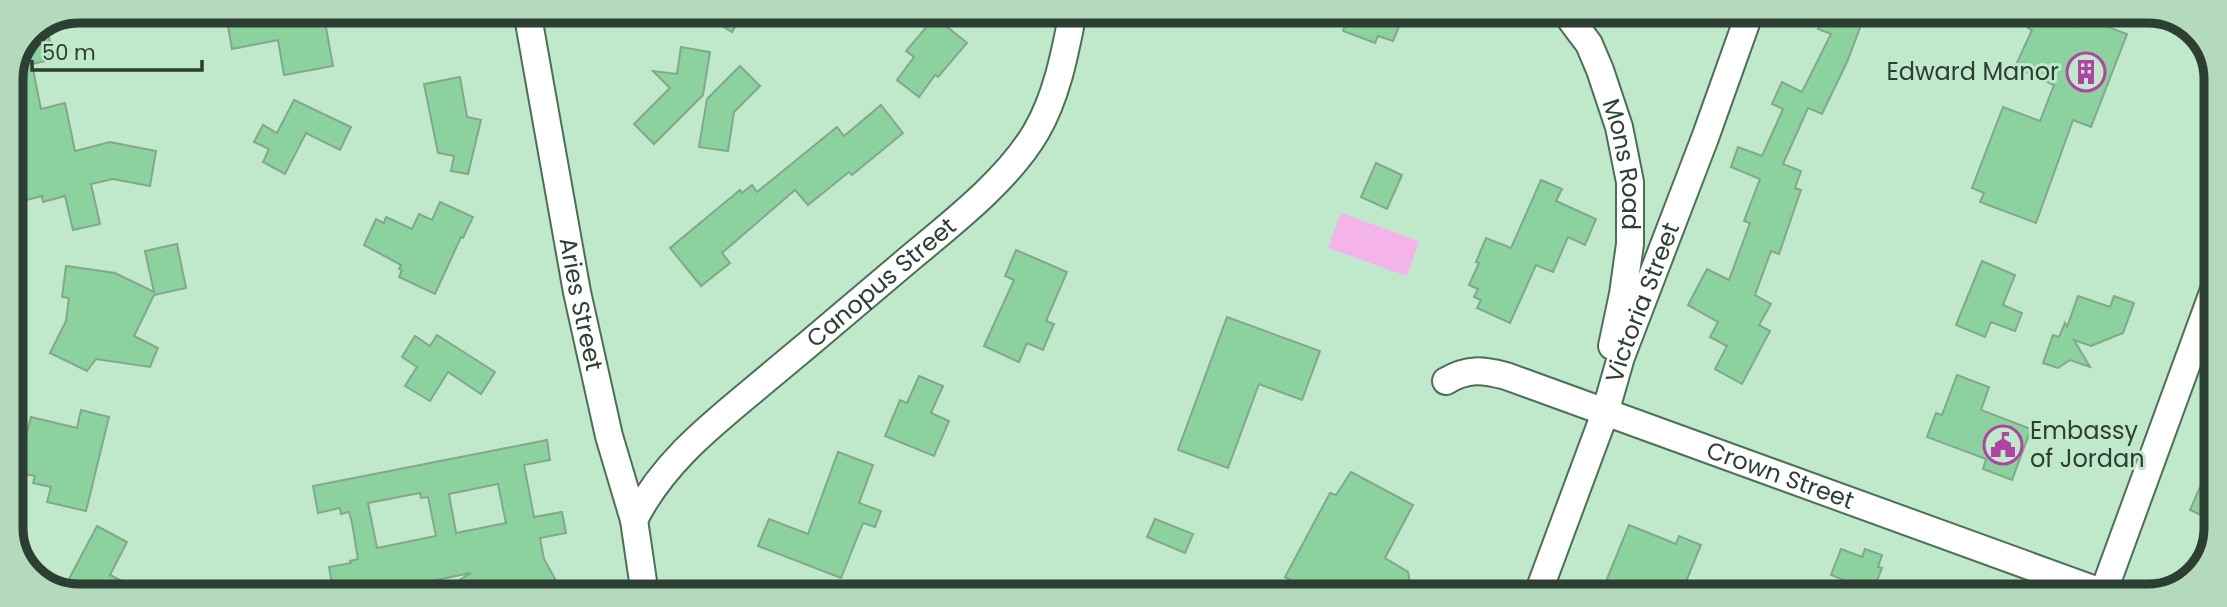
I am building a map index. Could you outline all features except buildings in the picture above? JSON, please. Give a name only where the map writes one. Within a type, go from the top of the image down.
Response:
[{"type":"street","name":"Aries Street","points":[[529,23],[578,292],[609,436],[634,520],[643,584]]},
{"type":"street","name":"Canopus Street","points":[[634,520],[647,494],[659,478],[700,436],[950,225],[1005,173],[1034,135],[1047,111],[1065,53],[1071,23]]},
{"type":"street","name":"Mons Road","points":[[1573,23],[1589,44],[1600,70],[1619,127],[1630,182],[1630,244],[1600,411]]},
{"type":"street","name":"Victoria Street","points":[[1541,584],[1600,411],[1746,23]]},
{"type":"street","points":[[2110,584],[2204,318]]},
{"type":"street","name":"Crown Street","points":[[1446,381],[1468,371],[1490,372],[1526,383],[2076,584]]},
{"type":"shaded area","points":[[1341,213],[1419,241],[1407,276],[1328,248]]},
{"type":"place","name":"Edward Manor","points":[[2086,72]]},
{"type":"place","name":"Embassy of Jordan","points":[[2003,445]]}]
